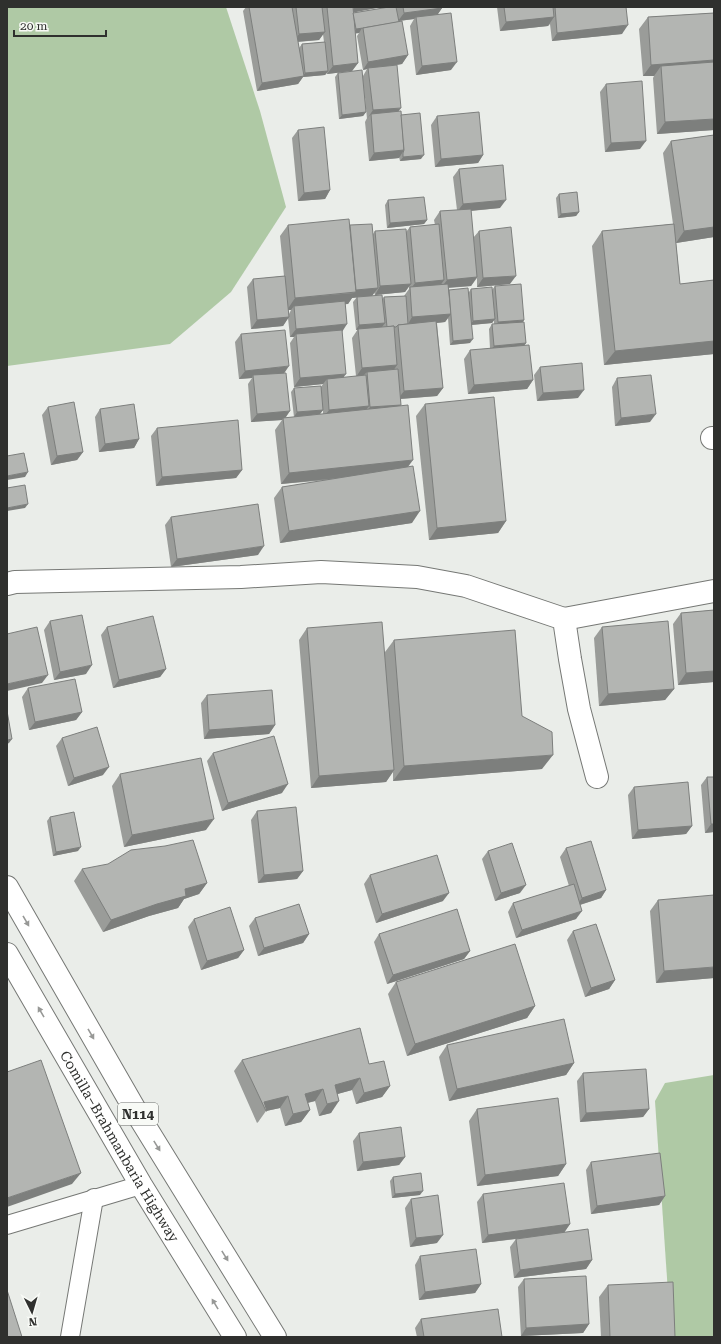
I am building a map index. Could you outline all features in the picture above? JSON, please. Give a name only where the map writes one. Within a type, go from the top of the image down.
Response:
[{"type":"main road","points":[[7,584],[23,582],[241,577],[321,572],[417,577],[466,586],[564,618],[714,591]]},
{"type":"main road","points":[[564,618],[579,709],[597,777]]},
{"type":"main road","name":"N114","points":[[7,887],[138,1115],[275,1337]]},
{"type":"main road","name":"Comilla–Brahmanbaria Highway","points":[[7,954],[141,1185],[235,1337]]},
{"type":"main road","points":[[180,1248],[210,1231]]},
{"type":"lane","points":[[7,1225],[141,1185]]},
{"type":"lane","points":[[70,1337],[94,1198]]},
{"type":"shaded area","points":[[7,7],[226,7],[260,111],[286,207],[231,292],[170,344],[7,366]]},
{"type":"shaded area","points":[[714,1075],[714,1337],[671,1337],[655,1101],[665,1083]]},
{"type":"building","points":[[249,7],[292,7],[304,76],[262,83]]},
{"type":"building","points":[[296,7],[322,7],[325,32],[299,34]]},
{"type":"building","points":[[327,7],[353,7],[358,63],[333,66]]},
{"type":"building","points":[[396,7],[399,22],[356,29],[353,13]]},
{"type":"building","points":[[403,7],[442,7],[442,8],[404,13]]},
{"type":"building","points":[[504,7],[553,7],[554,17],[506,22]]},
{"type":"building","points":[[555,7],[626,7],[628,25],[557,33]]},
{"type":"building","points":[[451,13],[457,62],[422,66],[416,17]]},
{"type":"building","points":[[714,13],[714,60],[651,65],[648,17]]},
{"type":"building","points":[[402,21],[408,55],[368,62],[363,28]]},
{"type":"building","points":[[325,42],[328,71],[305,73],[302,44]]},
{"type":"building","points":[[714,62],[714,119],[665,122],[661,66]]},
{"type":"building","points":[[397,65],[401,108],[373,110],[368,68]]},
{"type":"building","points":[[362,70],[366,112],[342,115],[338,73]]},
{"type":"building","points":[[642,81],[646,141],[611,143],[606,84]]},
{"type":"building","points":[[401,111],[404,150],[374,153],[371,114]]},
{"type":"building","points":[[479,112],[483,155],[441,159],[437,116]]},
{"type":"building","points":[[420,113],[424,155],[403,157],[404,150],[401,115]]},
{"type":"building","points":[[324,127],[330,190],[304,193],[298,130]]},
{"type":"building","points":[[714,135],[714,227],[684,231],[671,141]]},
{"type":"building","points":[[503,165],[506,200],[463,204],[459,169]]},
{"type":"building","points":[[577,192],[579,212],[561,214],[559,194]]},
{"type":"building","points":[[424,197],[427,220],[390,223],[388,200]]},
{"type":"building","points":[[471,209],[477,277],[447,280],[440,211]]},
{"type":"building","points":[[349,219],[356,292],[295,298],[288,225]]},
{"type":"building","points":[[372,224],[378,288],[356,290],[350,225]]},
{"type":"building","points":[[439,224],[444,280],[415,283],[410,227]]},
{"type":"building","points":[[674,224],[680,284],[714,280],[714,341],[615,351],[602,231]]},
{"type":"building","points":[[511,227],[516,276],[483,278],[479,231]]},
{"type":"building","points":[[406,229],[411,284],[380,286],[375,231]]},
{"type":"building","points":[[285,276],[289,317],[257,320],[253,279]]},
{"type":"building","points":[[448,284],[451,314],[412,317],[410,287]]},
{"type":"building","points":[[521,284],[524,320],[498,322],[495,286]]},
{"type":"building","points":[[492,287],[495,319],[473,321],[471,289]]},
{"type":"building","points":[[468,288],[473,339],[453,341],[449,290]]},
{"type":"building","points":[[382,295],[385,323],[359,325],[357,297]]},
{"type":"building","points":[[406,296],[408,324],[398,325],[396,327],[387,327],[384,297]]},
{"type":"building","points":[[345,301],[347,324],[296,329],[294,306]]},
{"type":"building","points":[[436,321],[443,388],[404,391],[398,325]]},
{"type":"building","points":[[524,322],[526,343],[494,346],[492,324]]},
{"type":"building","points":[[394,326],[397,365],[362,368],[358,329]]},
{"type":"building","points":[[285,330],[289,366],[245,371],[241,334]]},
{"type":"building","points":[[342,330],[346,374],[300,378],[296,334]]},
{"type":"building","points":[[529,345],[533,380],[474,385],[470,350]]},
{"type":"building","points":[[582,363],[584,390],[543,393],[540,367]]},
{"type":"building","points":[[398,369],[401,405],[370,407],[367,372]]},
{"type":"building","points":[[286,373],[290,411],[257,414],[253,375]]},
{"type":"building","points":[[366,375],[369,406],[329,410],[327,379]]},
{"type":"building","points":[[651,375],[656,414],[621,418],[617,378]]},
{"type":"building","points":[[321,386],[323,410],[297,412],[294,388]]},
{"type":"building","points":[[494,397],[506,521],[437,528],[425,404]]},
{"type":"building","points":[[74,402],[83,452],[57,456],[48,407]]},
{"type":"building","points":[[134,404],[139,439],[105,444],[100,409]]},
{"type":"building","points":[[408,405],[413,460],[289,473],[283,418]]},
{"type":"building","points":[[238,420],[242,470],[162,477],[157,428]]},
{"type":"building","points":[[24,453],[28,472],[7,476],[7,456]]},
{"type":"building","points":[[413,466],[420,511],[289,531],[282,487]]},
{"type":"building","points":[[25,485],[28,504],[7,508],[7,488]]},
{"type":"building","points":[[258,504],[264,546],[177,559],[171,517]]},
{"type":"building","points":[[714,610],[714,671],[686,673],[681,613]]},
{"type":"building","points":[[82,615],[92,665],[60,672],[50,621]]},
{"type":"building","points":[[153,616],[166,669],[119,680],[107,627]]},
{"type":"building","points":[[668,621],[674,689],[608,694],[602,627]]},
{"type":"building","points":[[382,622],[394,770],[319,776],[307,628]]},
{"type":"building","points":[[37,627],[48,675],[7,684],[7,634]]},
{"type":"building","points":[[515,630],[522,716],[552,732],[553,755],[404,766],[394,640]]},
{"type":"building","points":[[75,679],[82,712],[35,722],[28,688]]},
{"type":"building","points":[[272,690],[275,725],[209,730],[207,695]]},
{"type":"building","points":[[7,711],[12,739],[7,740]]},
{"type":"building","points":[[97,727],[109,767],[74,778],[62,738]]},
{"type":"building","points":[[274,736],[288,784],[228,803],[213,753]]},
{"type":"building","points":[[201,758],[214,819],[132,835],[120,774]]},
{"type":"building","points":[[707,777],[714,777],[714,824],[711,824]]},
{"type":"building","points":[[688,782],[692,826],[638,830],[634,787]]},
{"type":"building","points":[[296,807],[303,871],[264,875],[257,811]]},
{"type":"building","points":[[74,812],[81,847],[56,852],[50,817]]},
{"type":"building","points":[[193,840],[207,883],[185,889],[186,896],[157,904],[111,920],[82,869],[108,864],[131,850],[165,846]]},
{"type":"building","points":[[591,841],[606,890],[582,898],[566,848]]},
{"type":"building","points":[[512,843],[526,885],[501,893],[488,851]]},
{"type":"building","points":[[437,855],[449,893],[382,914],[370,875]]},
{"type":"building","points":[[574,884],[582,911],[522,930],[513,903]]},
{"type":"building","points":[[714,895],[714,967],[664,971],[658,900]]},
{"type":"building","points":[[299,904],[309,934],[264,948],[255,918]]},
{"type":"building","points":[[230,907],[244,950],[207,961],[194,919]]},
{"type":"building","points":[[457,909],[470,951],[393,975],[379,934]]},
{"type":"building","points":[[596,924],[615,980],[591,988],[573,931]]},
{"type":"building","points":[[515,944],[535,1006],[415,1044],[396,982]]},
{"type":"building","points":[[564,1019],[574,1063],[457,1089],[447,1045]]},
{"type":"building","points":[[360,1028],[369,1064],[384,1061],[390,1086],[364,1093],[360,1078],[335,1085],[339,1101],[327,1104],[323,1089],[305,1094],[310,1110],[293,1114],[288,1096],[264,1102],[266,1111],[242,1060]]},
{"type":"building","points":[[41,1060],[81,1173],[7,1198],[7,1072]]},
{"type":"building","points":[[646,1069],[649,1109],[586,1113],[583,1073]]},
{"type":"building","points":[[558,1098],[566,1164],[485,1175],[477,1109]]},
{"type":"building","points":[[401,1127],[405,1157],[363,1162],[359,1133]]},
{"type":"building","points":[[660,1153],[665,1196],[597,1206],[591,1162]]},
{"type":"building","points":[[421,1173],[423,1191],[395,1194],[393,1177]]},
{"type":"building","points":[[564,1183],[570,1224],[488,1235],[483,1194]]},
{"type":"building","points":[[438,1195],[443,1235],[416,1238],[411,1199]]},
{"type":"building","points":[[588,1229],[592,1260],[520,1270],[516,1239]]},
{"type":"building","points":[[476,1249],[481,1284],[425,1292],[420,1256]]},
{"type":"building","points":[[586,1276],[589,1324],[526,1328],[524,1279]]},
{"type":"building","points":[[673,1282],[675,1337],[610,1337],[608,1285]]},
{"type":"building","points":[[7,1290],[22,1337],[7,1337]]},
{"type":"building","points":[[498,1309],[502,1337],[424,1337],[421,1319]]}]
